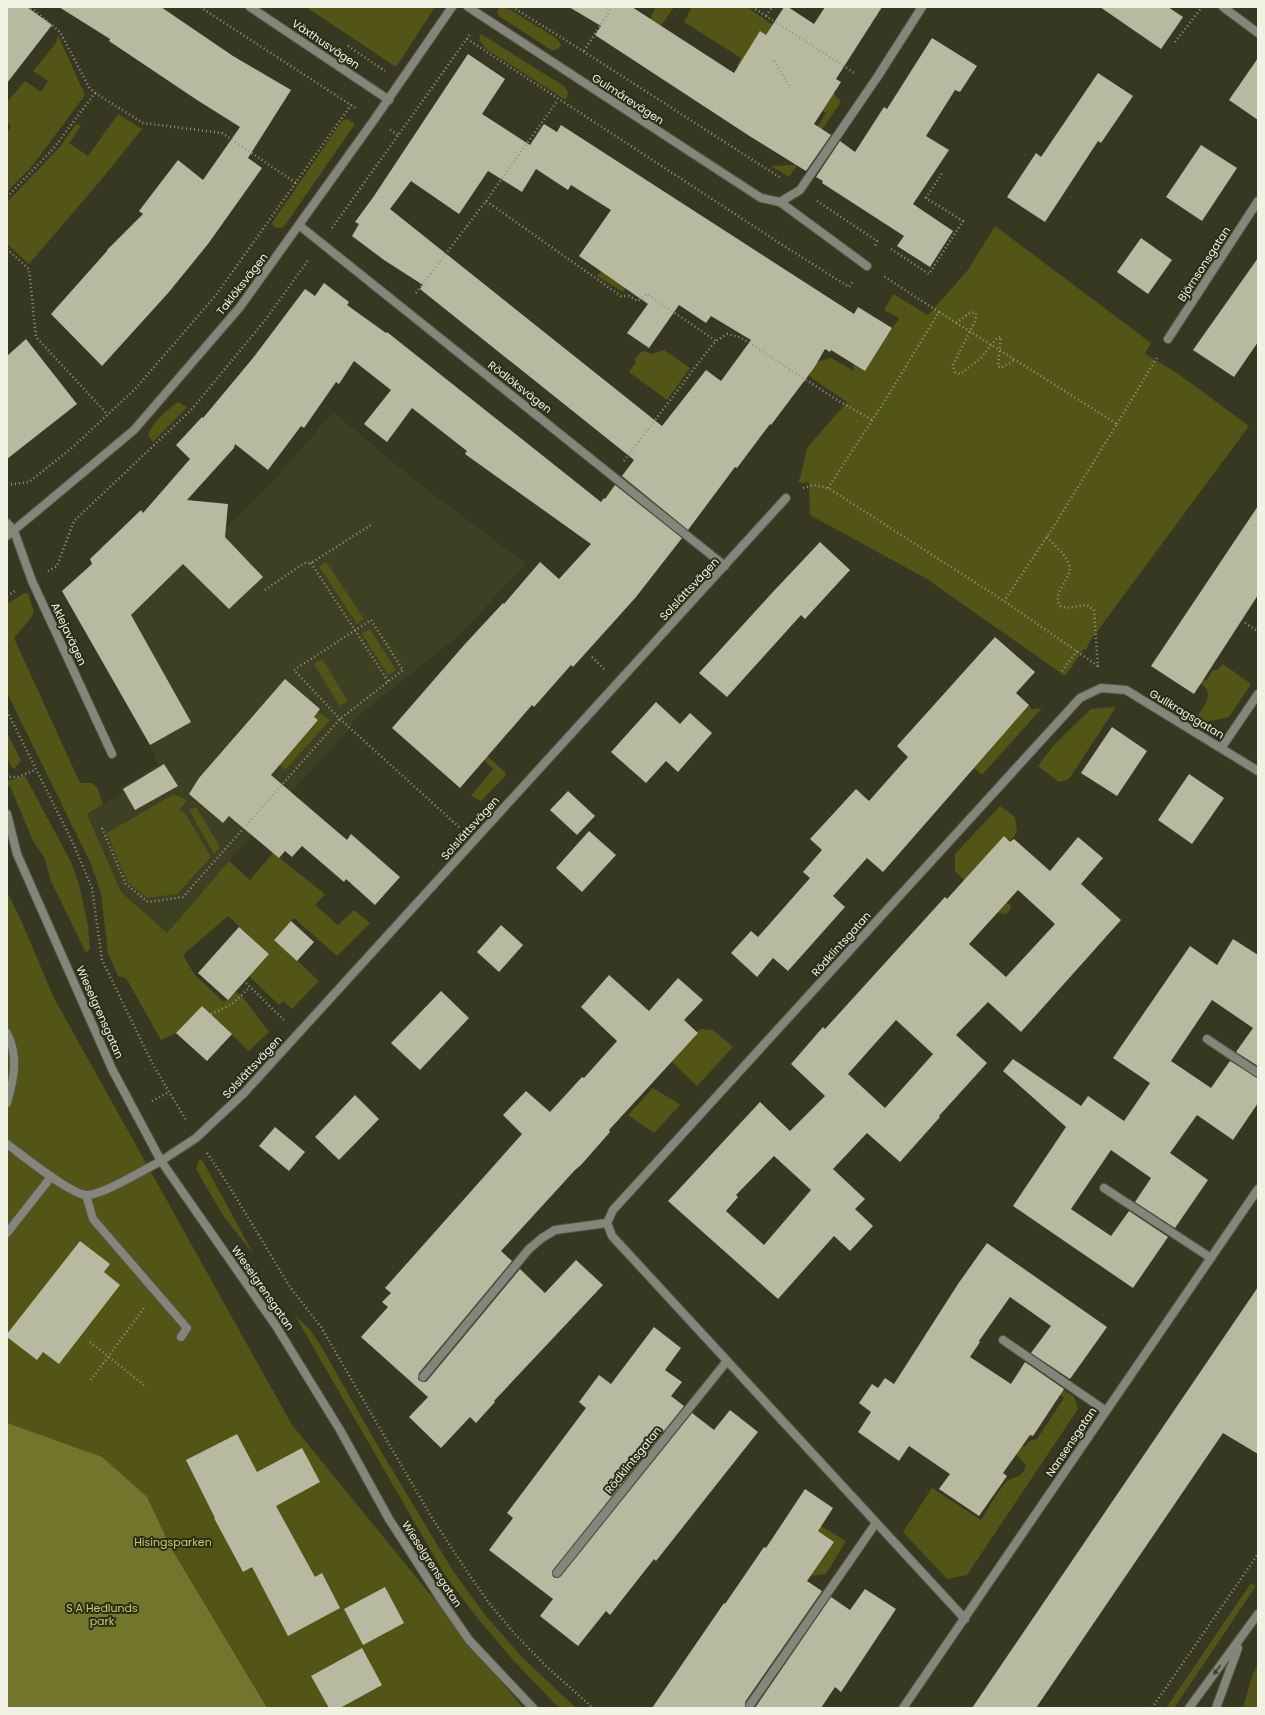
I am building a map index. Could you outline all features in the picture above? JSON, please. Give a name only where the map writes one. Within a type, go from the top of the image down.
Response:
[{"type":"street","name":"Växthusvägen","points":[[250,7],[389,100]]},
{"type":"street","name":"Taklöksvägen","points":[[10,534],[134,430],[240,307],[300,226],[389,100],[452,7]]},
{"type":"street","name":"Gulmårevägen","points":[[468,7],[761,198],[780,202],[867,266]]},
{"type":"street","points":[[780,202],[800,190],[922,7]]},
{"type":"street","points":[[1222,7],[1258,33]]},
{"type":"street","name":"Björnsonsgatan","points":[[1168,339],[1258,201]]},
{"type":"street","name":"Rödlöksvägen","points":[[300,226],[726,566]]},
{"type":"street","name":"Solslättsvägen","points":[[86,1195],[98,1193],[161,1161],[196,1138],[244,1093],[473,840],[726,566],[786,498]]},
{"type":"street","name":"Aklejavägen","points":[[7,523],[10,534],[112,754]]},
{"type":"street","name":"Gullkragsgatan","points":[[1101,688],[1126,690],[1258,771]]},
{"type":"street","name":"Rödklintsgatan","points":[[607,1223],[613,1210],[1065,714],[1080,698],[1101,688]]},
{"type":"street","points":[[1222,748],[1258,694]]},
{"type":"street","name":"Wieselgrensgatan","points":[[7,814],[17,854],[112,1068],[161,1161],[276,1326],[342,1434],[389,1519],[442,1601],[470,1640],[533,1708]]},
{"type":"street","name":"Wieselgrensgatan","points":[[7,842],[17,854]]},
{"type":"street","points":[[7,1033],[13,1045],[14,1066],[13,1083],[7,1102]]},
{"type":"street","points":[[1207,1039],[1258,1073]]},
{"type":"street","points":[[7,1144],[51,1177],[73,1190],[86,1195],[93,1219],[187,1328],[181,1337]]},
{"type":"street","points":[[7,1233],[51,1177]]},
{"type":"street","points":[[1104,1188],[1211,1258]]},
{"type":"street","name":"Nansensgatan","points":[[903,1708],[1258,1189]]},
{"type":"street","points":[[423,1377],[529,1249],[542,1238],[555,1230],[607,1223],[612,1236],[964,1619]]},
{"type":"street","points":[[1003,1340],[1106,1411]]},
{"type":"street","name":"Rödklintsgatan","points":[[557,1572],[727,1361]]},
{"type":"street","points":[[750,1705],[876,1522]]},
{"type":"street","points":[[1190,1708],[1258,1614]]},
{"type":"street","points":[[1216,1708],[1241,1639]]},
{"type":"path","points":[[30,7],[60,32],[89,87],[95,93],[143,123],[222,133],[296,183]]},
{"type":"path","points":[[200,7],[374,120]]},
{"type":"path","points":[[584,51],[612,7]]},
{"type":"path","points":[[752,7],[872,84]]},
{"type":"path","points":[[766,16],[772,7]]},
{"type":"path","points":[[1175,42],[1202,7]]},
{"type":"path","points":[[467,39],[558,100],[781,244]]},
{"type":"path","points":[[774,61],[791,88]]},
{"type":"path","points":[[7,197],[53,149],[95,93]]},
{"type":"path","points":[[404,309],[486,201],[558,100]]},
{"type":"path","points":[[7,485],[29,482],[73,447],[136,388],[216,295],[351,106]]},
{"type":"path","points":[[891,249],[929,274],[963,221],[926,198],[943,172]]},
{"type":"path","points":[[486,201],[621,296],[629,296],[638,301],[647,294],[716,341]]},
{"type":"path","points":[[7,249],[29,269],[36,337],[108,415]]},
{"type":"path","points":[[867,266],[1117,424]]},
{"type":"path","points":[[828,488],[940,312]]},
{"type":"path","points":[[956,323],[970,312],[976,313],[976,321],[953,366],[955,372],[960,374],[975,363],[997,338],[1001,337],[998,366],[1001,368],[1014,360]]},
{"type":"path","points":[[613,475],[716,341],[727,334],[739,337],[837,400],[872,420]]},
{"type":"path","points":[[1004,601],[1047,537],[1168,339]]},
{"type":"path","points":[[786,498],[797,490],[814,485],[828,488],[1004,601],[1098,666]]},
{"type":"path","points":[[265,590],[304,563],[311,563],[372,525]]},
{"type":"path","points":[[1047,537],[1063,554],[1070,568],[1058,594],[1058,602],[1060,606],[1066,608],[1087,605],[1094,610],[1101,688]]},
{"type":"path","points":[[311,563],[388,682]]},
{"type":"path","points":[[102,828],[126,884],[148,902],[183,897],[340,718],[403,670],[371,620],[294,670],[340,718],[473,840]]},
{"type":"path","points":[[1245,623],[1258,631]]},
{"type":"path","points":[[1062,671],[1077,651]]},
{"type":"path","points":[[7,711],[72,843],[92,888],[102,960],[152,1063],[196,1138],[226,1181],[290,1287],[321,1327],[432,1518],[468,1573],[489,1603],[514,1633],[546,1666],[593,1708]]},
{"type":"path","points":[[7,775],[18,777],[35,770]]},
{"type":"path","points":[[246,983],[298,1034]]},
{"type":"path","points":[[211,1014],[232,1004],[250,987]]},
{"type":"path","points":[[91,1380],[156,1292]]},
{"type":"path","points":[[90,1342],[144,1385]]},
{"type":"path","points":[[1152,1708],[1258,1554]]},
{"type":"shaded area","points":[[333,412],[412,478],[526,564],[457,637],[355,719],[350,728],[253,834],[166,934],[121,892],[87,813],[123,793],[120,788],[158,765],[150,745],[62,591],[92,564],[90,559],[141,510],[143,513],[221,533],[267,488]]},
{"type":"green space","points":[[306,7],[435,7],[396,67]]},
{"type":"green space","points":[[501,7],[509,9],[556,38],[561,46],[556,50],[551,50],[499,16],[497,11]]},
{"type":"green space","points":[[656,7],[674,7],[661,26],[650,19]]},
{"type":"green space","points":[[692,7],[747,7],[780,30],[841,102],[789,177],[771,166],[794,165],[826,113],[795,95],[737,66],[741,58],[684,22]]},
{"type":"green space","points":[[481,34],[564,86],[568,92],[567,98],[564,99],[486,49],[479,40]]},
{"type":"green space","points":[[58,35],[85,95],[33,165],[7,192],[7,132],[11,126],[7,123],[7,102],[25,81],[41,92],[48,81],[33,71],[56,43]]},
{"type":"green space","points":[[118,114],[142,129],[101,180],[29,264],[7,244],[7,202],[59,148],[76,124],[81,126],[69,143],[88,156]]},
{"type":"green space","points":[[347,119],[355,124],[283,228],[274,227],[272,223],[342,121]]},
{"type":"green space","points":[[995,226],[1151,343],[1145,354],[1177,373],[1249,426],[1090,641],[1086,650],[1084,649],[1065,676],[927,579],[810,515],[809,482],[802,483],[798,481],[807,448],[847,402],[809,376],[817,362],[831,358],[854,371],[853,364],[865,371],[899,318],[884,310],[893,294],[928,315],[968,270]]},
{"type":"green space","points":[[643,261],[623,292],[597,276],[601,272],[605,274]]},
{"type":"green space","points":[[664,350],[690,368],[667,400],[629,372],[636,362],[634,360],[641,352],[645,351],[652,354]]},
{"type":"green space","points":[[178,402],[187,407],[153,442],[148,435],[153,425]]},
{"type":"green space","points":[[326,562],[364,619],[357,624],[319,566]]},
{"type":"green space","points":[[24,593],[28,593],[34,612],[14,638],[80,783],[92,783],[97,787],[103,804],[87,814],[121,892],[167,933],[229,861],[250,880],[273,853],[325,894],[315,905],[338,925],[354,910],[370,923],[337,956],[294,918],[274,939],[319,981],[292,1009],[283,1001],[279,1005],[249,976],[269,954],[228,916],[183,955],[194,974],[224,1002],[236,992],[243,997],[269,1032],[249,1051],[202,1006],[176,1033],[161,1040],[126,978],[118,976],[108,953],[101,894],[92,866],[7,693],[7,604]]},
{"type":"green space","points":[[370,629],[396,670],[388,675],[362,634]]},
{"type":"green space","points":[[322,659],[348,701],[340,706],[314,664]]},
{"type":"green space","points":[[1223,664],[1251,684],[1229,717],[1206,722],[1197,716],[1208,697],[1207,689],[1200,683],[1203,680],[1206,681],[1213,670],[1217,670]]},
{"type":"green space","points":[[1029,705],[1031,709],[1042,708],[982,775],[973,767]]},
{"type":"green space","points":[[1116,707],[1069,779],[1059,782],[1038,766],[1053,746],[1091,709]]},
{"type":"green space","points":[[318,712],[330,720],[285,770],[280,765],[287,748]]},
{"type":"green space","points":[[7,733],[21,761],[14,769],[7,757]]},
{"type":"green space","points":[[487,756],[505,772],[506,775],[481,801],[471,796],[493,769],[484,760]]},
{"type":"green space","points":[[25,776],[71,862],[80,888],[88,926],[90,949],[87,952],[85,951],[51,881],[44,857],[33,841],[10,786],[7,786],[7,781]]},
{"type":"green space","points":[[174,794],[187,800],[179,810],[185,813],[211,857],[177,894],[147,898],[128,883],[107,833]]},
{"type":"green space","points":[[1000,806],[1015,817],[1017,832],[1010,842],[1006,903],[1011,905],[1010,910],[1006,914],[998,913],[955,871],[955,854]]},
{"type":"green space","points":[[196,807],[220,847],[214,854],[189,810]]},
{"type":"green space","name":"Hisingsparken","points":[[7,892],[20,918],[54,998],[292,1425],[523,1708],[7,1708]]},
{"type":"green space","points":[[700,1029],[713,1030],[733,1047],[697,1086],[672,1062]]},
{"type":"green space","points":[[653,1088],[680,1105],[654,1133],[628,1115]]},
{"type":"green space","points":[[199,1160],[202,1160],[205,1165],[254,1255],[222,1214],[196,1169]]},
{"type":"green space","points":[[294,1314],[310,1330],[321,1346],[378,1446],[453,1571],[486,1616],[522,1657],[576,1708],[560,1708],[555,1704],[512,1659],[475,1615],[445,1575]]},
{"type":"green space","points":[[1027,1364],[1074,1397],[1078,1409],[967,1575],[947,1579],[903,1532],[932,1488],[981,1520],[1002,1486],[1012,1478],[1022,1473],[1026,1465],[1018,1456],[962,1416],[1013,1439],[1025,1447],[1029,1441],[1037,1439],[1064,1398]]},
{"type":"green space","name":"S A Hedlunds park","points":[[7,1423],[102,1457],[147,1497],[171,1548],[267,1708],[7,1708]]},
{"type":"green space","points":[[821,1526],[846,1541],[826,1574],[810,1576],[834,1542],[818,1531]]},
{"type":"green space","points":[[1251,1583],[1256,1586],[1174,1708],[1166,1708]]},
{"type":"green space","points":[[1258,1663],[1258,1708],[1243,1708],[1252,1676]]},
{"type":"building","points":[[7,7],[27,7],[52,25],[7,83]]},
{"type":"building","points":[[59,7],[161,7],[233,56],[291,90],[248,158],[262,168],[208,244],[169,292],[102,366],[51,314],[107,250],[143,214],[139,211],[178,160],[203,180],[240,127],[109,41],[110,39]]},
{"type":"building","points":[[569,7],[632,7],[734,73],[760,31],[766,35],[784,7],[788,7],[814,24],[825,7],[882,7],[836,79],[841,82],[814,124],[831,135],[806,171],[751,137],[595,35],[601,26]]},
{"type":"building","points":[[1100,7],[1168,7],[1183,17],[1161,49]]},
{"type":"building","points":[[932,38],[977,66],[960,92],[955,90],[926,136],[949,150],[913,204],[953,231],[930,267],[897,246],[904,236],[822,183],[823,181],[816,177],[840,141],[855,152],[884,107],[887,109]]},
{"type":"building","points":[[468,54],[505,79],[482,114],[530,145],[544,124],[557,132],[561,125],[854,314],[858,307],[892,328],[865,371],[831,350],[830,352],[825,349],[814,368],[771,425],[770,424],[737,468],[735,467],[688,530],[622,476],[634,460],[420,289],[423,285],[384,260],[352,236],[359,224],[355,222],[374,196]],"holes":[[[536,169],[568,190],[571,185],[611,210],[579,256],[648,304],[627,333],[649,348],[679,305],[706,323],[711,316],[751,340],[721,381],[706,370],[662,426],[390,209],[411,181],[459,214],[488,171],[522,192]]]},
{"type":"building","points":[[1258,58],[1258,120],[1229,100]]},
{"type":"building","points":[[1098,73],[1133,96],[1101,143],[1098,141],[1045,222],[1007,197],[1036,153],[1041,157]]},
{"type":"building","points":[[1201,145],[1237,168],[1202,221],[1166,197]]},
{"type":"building","points":[[1141,238],[1172,260],[1148,294],[1117,272]]},
{"type":"building","points":[[1258,258],[1258,342],[1234,377],[1193,350]]},
{"type":"building","points":[[324,283],[349,302],[347,305],[386,333],[387,332],[601,502],[615,485],[682,538],[636,597],[573,667],[571,665],[534,707],[532,705],[460,788],[392,728],[465,644],[503,603],[504,604],[540,562],[559,579],[591,544],[465,454],[467,451],[412,408],[387,442],[364,424],[391,390],[354,361],[339,384],[336,382],[304,428],[301,426],[268,470],[235,444],[234,448],[187,500],[228,504],[225,537],[263,577],[229,609],[183,564],[131,615],[191,722],[150,745],[62,591],[92,564],[90,559],[141,510],[143,513],[190,459],[176,445],[202,417],[203,418],[253,358],[305,289],[315,296]]},
{"type":"building","points":[[26,339],[77,404],[7,459],[7,356]]},
{"type":"building","points":[[1258,506],[1258,595],[1194,694],[1151,666]]},
{"type":"building","points":[[820,542],[850,570],[805,619],[801,615],[727,697],[699,673]]},
{"type":"building","points":[[995,637],[1035,672],[1016,693],[1029,705],[883,872],[867,858],[833,896],[845,907],[788,971],[773,958],[757,977],[731,953],[751,931],[758,937],[810,878],[803,872],[822,850],[810,839],[856,789],[869,801],[908,757],[897,746]]},
{"type":"building","points":[[285,679],[320,709],[314,717],[318,720],[271,775],[347,840],[351,834],[400,877],[375,905],[346,879],[344,882],[302,846],[292,857],[285,851],[279,858],[229,816],[223,823],[189,794],[199,778]]},
{"type":"building","points":[[656,702],[680,724],[690,713],[712,733],[678,772],[666,761],[646,783],[611,752]]},
{"type":"building","points":[[1112,727],[1147,751],[1117,796],[1081,773]]},
{"type":"building","points":[[164,764],[178,786],[135,810],[123,789]]},
{"type":"building","points":[[1189,774],[1224,798],[1192,844],[1158,820]]},
{"type":"building","points":[[568,791],[595,816],[577,835],[550,810]]},
{"type":"building","points":[[589,831],[616,855],[582,892],[556,868]]},
{"type":"building","points":[[1004,836],[1010,842],[1014,839],[1050,871],[1078,837],[1103,858],[1081,884],[1121,920],[1021,1032],[988,1002],[956,1035],[987,1063],[900,1162],[867,1133],[833,1169],[865,1199],[855,1209],[873,1226],[850,1251],[834,1236],[778,1299],[668,1201],[760,1102],[790,1131],[825,1096],[791,1064],[823,1027],[825,1029],[945,897],[947,899]],"holes":[[[1018,890],[1055,924],[1006,977],[969,944]],[[896,1020],[933,1054],[885,1108],[848,1074]],[[774,1156],[811,1190],[764,1245],[726,1211],[738,1197],[736,1195]]]},
{"type":"building","points":[[291,921],[314,942],[297,961],[274,940]]},
{"type":"building","points":[[501,925],[523,945],[499,972],[477,952]]},
{"type":"building","points":[[239,927],[269,954],[228,1000],[198,973]]},
{"type":"building","points":[[1233,939],[1258,955],[1258,1066],[1236,1052],[1253,1028],[1212,1000],[1171,1061],[1211,1088],[1230,1061],[1258,1078],[1258,1103],[1233,1140],[1197,1115],[1170,1153],[1208,1180],[1175,1228],[1135,1202],[1151,1178],[1111,1150],[1071,1209],[1111,1236],[1129,1211],[1168,1237],[1133,1288],[1013,1206],[1066,1127],[1003,1071],[1013,1059],[1081,1106],[1088,1096],[1124,1121],[1150,1083],[1113,1058],[1190,946],[1217,965]]},
{"type":"building","points":[[609,975],[649,1011],[678,978],[703,1000],[684,1020],[698,1033],[609,1130],[610,1132],[581,1165],[501,1251],[512,1261],[419,1373],[418,1379],[420,1381],[427,1381],[520,1269],[545,1293],[576,1260],[603,1285],[494,1401],[495,1402],[476,1423],[470,1417],[441,1448],[409,1417],[428,1397],[361,1337],[388,1307],[382,1302],[391,1293],[385,1288],[522,1134],[503,1115],[526,1091],[550,1112],[582,1077],[584,1078],[617,1041],[581,1007]]},
{"type":"building","points":[[441,991],[469,1018],[420,1070],[391,1043]]},
{"type":"building","points":[[202,1006],[232,1034],[207,1061],[176,1033]]},
{"type":"building","points":[[355,1095],[379,1119],[339,1160],[315,1137]]},
{"type":"building","points":[[275,1127],[305,1152],[289,1171],[259,1146]]},
{"type":"building","points":[[80,1241],[110,1264],[104,1272],[120,1285],[59,1364],[43,1352],[37,1360],[7,1337],[7,1334]]},
{"type":"building","points":[[987,1243],[1107,1327],[1070,1379],[1031,1353],[1051,1326],[1010,1297],[979,1341],[980,1342],[970,1357],[1011,1384],[1025,1362],[1064,1389],[1033,1436],[1030,1435],[1003,1473],[1007,1476],[979,1516],[939,1489],[950,1474],[909,1446],[899,1461],[858,1432],[871,1412],[859,1403],[872,1384],[878,1388],[885,1378],[894,1384],[958,1284]]},
{"type":"building","points":[[1258,1287],[1258,1454],[1223,1433],[1036,1708],[972,1708]]},
{"type":"building","points":[[654,1327],[681,1348],[665,1370],[682,1382],[671,1396],[684,1406],[553,1570],[553,1577],[557,1578],[561,1576],[692,1413],[714,1430],[730,1410],[758,1432],[656,1561],[654,1559],[610,1615],[606,1611],[578,1646],[540,1616],[553,1599],[489,1550],[513,1518],[507,1513],[586,1408],[579,1402],[599,1375],[611,1384]]},
{"type":"building","points":[[237,1434],[257,1472],[302,1448],[320,1482],[276,1506],[315,1577],[322,1573],[340,1608],[288,1636],[252,1567],[243,1572],[214,1518],[186,1460]]},
{"type":"building","points":[[805,1489],[833,1508],[818,1531],[834,1542],[807,1581],[822,1591],[745,1702],[746,1708],[652,1708],[724,1603],[725,1604],[764,1547],[766,1548]]},
{"type":"building","points":[[385,1587],[404,1623],[363,1645],[344,1609]]},
{"type":"building","points":[[865,1589],[896,1609],[841,1692],[835,1687],[821,1708],[755,1708],[831,1597],[850,1610]]},
{"type":"building","points":[[362,1648],[382,1685],[340,1708],[329,1708],[311,1676]]}]
